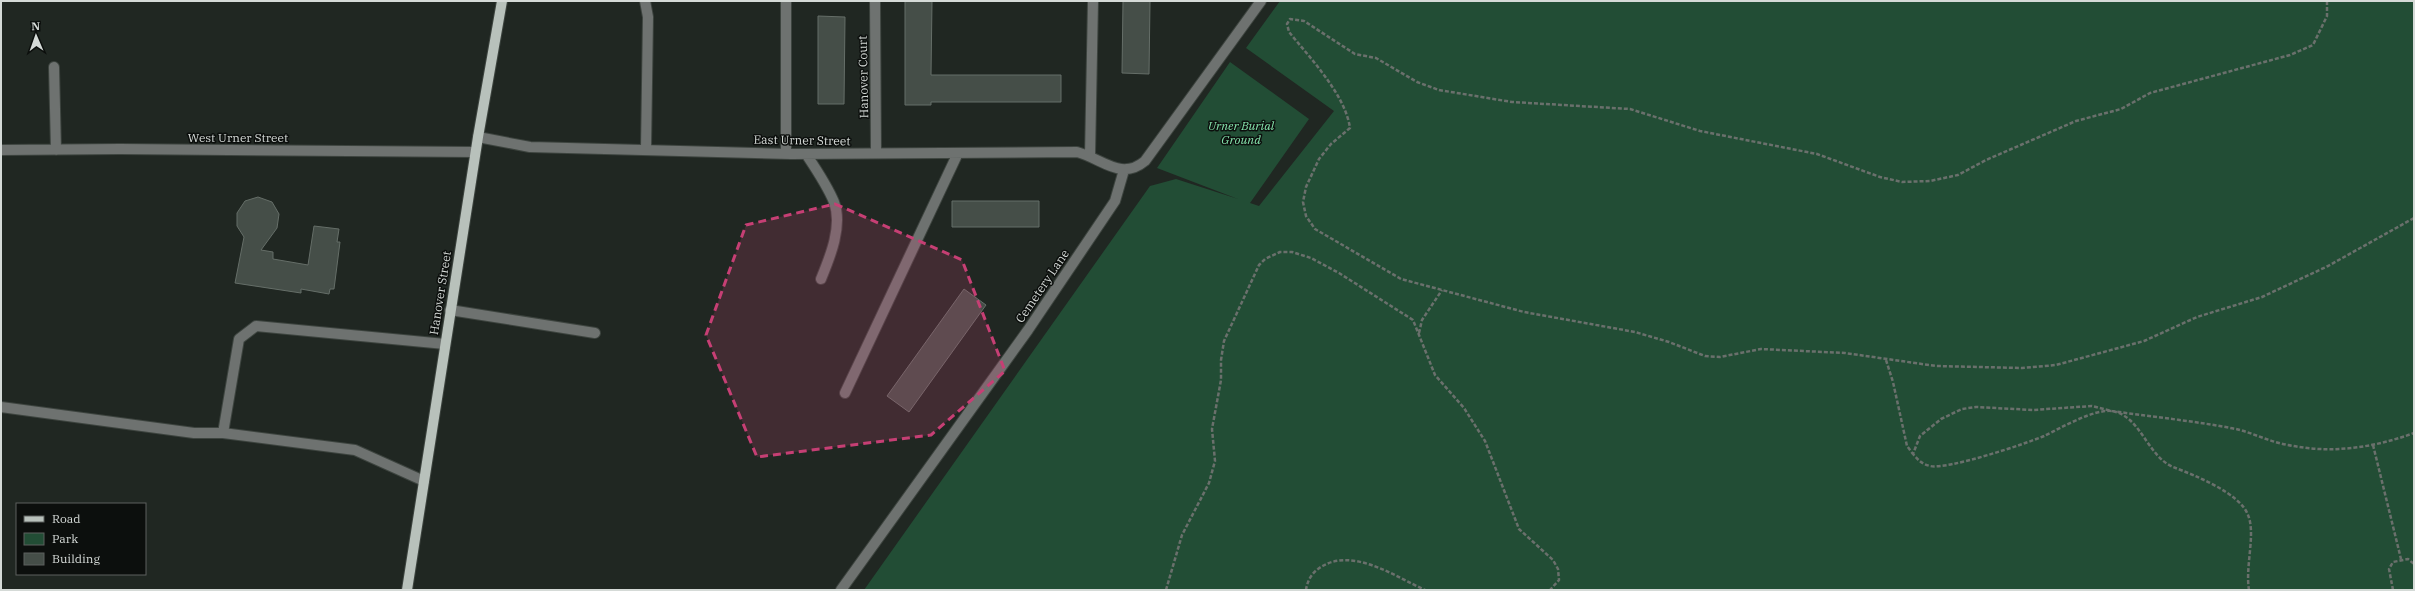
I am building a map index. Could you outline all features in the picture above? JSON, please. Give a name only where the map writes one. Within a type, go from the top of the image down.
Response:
[{"type":"main road","name":"Hanover Street","points":[[407,590],[475,152],[502,1]]},
{"type":"street","points":[[644,1],[648,17],[646,149]]},
{"type":"street","points":[[786,1],[786,154]]},
{"type":"street","name":"Hanover Court","points":[[875,1],[876,153]]},
{"type":"street","points":[[1090,156],[1093,1]]},
{"type":"street","points":[[1124,170],[1137,168],[1145,161],[1261,1]]},
{"type":"street","points":[[54,67],[56,150]]},
{"type":"street","name":"East Urner Street","points":[[478,137],[530,147],[786,154],[1077,152],[1124,170]]},
{"type":"street","name":"West Urner Street","points":[[1,150],[475,152]]},
{"type":"street","points":[[845,393],[958,153]]},
{"type":"street","points":[[806,154],[834,203],[836,226],[831,255],[821,279]]},
{"type":"street","name":"Cemetery Lane","points":[[841,590],[1028,330],[1115,201],[1124,170]]},
{"type":"street","points":[[450,310],[595,333]]},
{"type":"street","points":[[223,433],[239,339],[256,326],[445,344]]},
{"type":"street","points":[[1,407],[194,434],[223,433],[355,450],[424,481]]},
{"type":"path","points":[[2327,1],[2327,16],[2313,45],[2290,55],[2150,93],[2120,109],[2076,121],[1986,160],[1958,175],[1930,181],[1902,182],[1880,177],[1817,154],[1700,131],[1630,108],[1512,102],[1439,90],[1417,82],[1376,58],[1355,54],[1300,19],[1290,19],[1287,24],[1289,32],[1327,80],[1349,120],[1350,128],[1332,144],[1319,159],[1306,187],[1303,202],[1306,216],[1315,229],[1365,258],[1381,270],[1401,279],[1524,312],[1635,332],[1669,342],[1705,356],[1720,357],[1761,349],[1845,353],[1936,366],[2022,368],[2056,365],[2144,341],[2197,317],[2262,297],[2328,266],[2414,218]]},
{"type":"path","points":[[1166,590],[1182,535],[1209,483],[1215,461],[1212,429],[1222,380],[1221,360],[1224,341],[1259,265],[1265,259],[1280,252],[1292,252],[1311,258],[1399,309],[1413,320],[1435,375],[1464,408],[1485,441],[1519,529],[1552,560],[1558,568],[1559,580],[1550,590]]},
{"type":"path","points":[[1419,334],[1422,320],[1442,290]]},
{"type":"path","points":[[1886,360],[1893,382],[1907,446],[1918,461],[1931,466],[1965,461],[2042,436],[2092,415],[2112,411],[2128,419],[2139,430],[2162,463],[2213,485],[2243,506],[2249,515],[2251,530],[2247,576],[2249,590]]},
{"type":"path","points":[[1914,454],[1920,436],[1941,419],[1962,409],[1976,406],[2032,410],[2092,406],[2112,411],[2241,430],[2288,445],[2316,449],[2360,448],[2414,433]]},
{"type":"path","points":[[2373,445],[2401,559]]},
{"type":"path","points":[[2392,590],[2389,569],[2393,562],[2401,559],[2408,559],[2414,564]]},
{"type":"path","points":[[1306,590],[1312,573],[1322,566],[1339,560],[1355,560],[1369,564],[1425,590]]},
{"type":"highlighted area","points":[[835,204],[962,260],[1005,371],[931,435],[757,457],[706,335],[746,225]]},
{"type":"green space","name":"Urner Burial Ground","points":[[1280,1],[2414,1],[2414,590],[864,590],[1150,186],[1176,179],[1238,199],[1157,168],[1230,62],[1309,119],[1250,203],[1259,206],[1334,111],[1246,48]]},
{"type":"building","points":[[905,1],[932,1],[931,75],[1061,75],[1061,102],[931,102],[931,105],[905,105]]},
{"type":"building","points":[[1123,1],[1150,1],[1149,74],[1122,73]]},
{"type":"building","points":[[818,16],[845,17],[844,104],[818,104]]},
{"type":"building","points":[[258,197],[272,202],[279,214],[277,228],[261,250],[273,252],[273,259],[308,265],[314,226],[339,229],[337,242],[340,242],[334,289],[330,289],[329,294],[301,289],[301,293],[235,283],[244,237],[237,226],[237,213],[245,201]]},
{"type":"building","points":[[952,201],[1039,201],[1039,227],[952,227]]},
{"type":"building","points":[[964,289],[986,305],[909,412],[887,396]]}]
